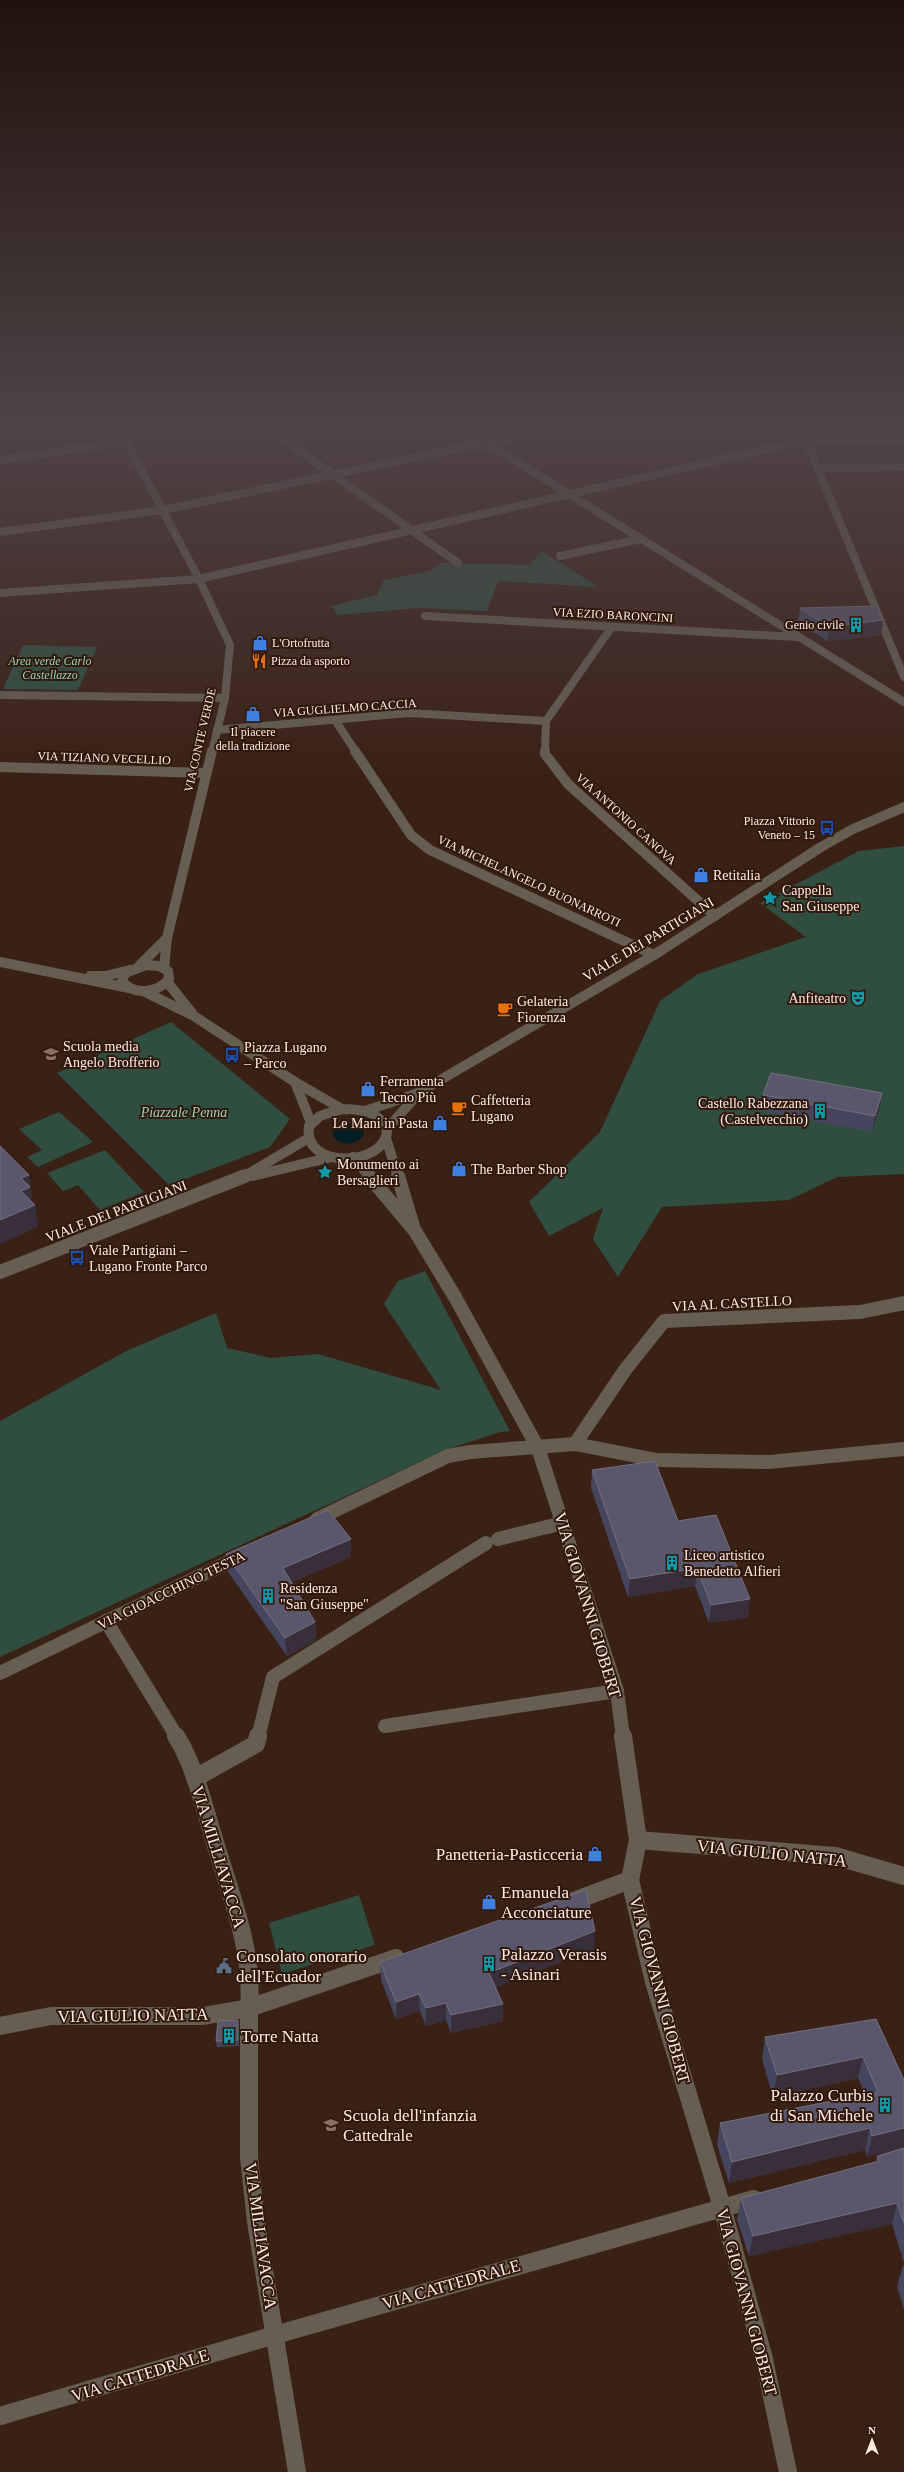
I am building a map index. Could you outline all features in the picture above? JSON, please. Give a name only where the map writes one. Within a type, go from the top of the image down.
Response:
[{"type":"street","name":"VIA CONTE VERDE","points":[[143,991],[157,989],[167,982],[169,975],[164,968],[167,938],[206,774],[226,698],[230,644],[180,543]]},
{"type":"street","points":[[0,593],[199,579],[362,543]]},
{"type":"street","points":[[429,543],[458,563]]},
{"type":"street","points":[[560,556],[619,543]]},
{"type":"street","points":[[647,543],[904,702]]},
{"type":"street","points":[[849,543],[904,677]]},
{"type":"street","name":"VIA EZIO BARONCINI","points":[[425,616],[799,638]]},
{"type":"street","points":[[546,720],[611,628]]},
{"type":"street","points":[[0,695],[226,698]]},
{"type":"street","name":"VIA GUGLIELMO CACCIA","points":[[217,730],[409,713],[546,720]]},
{"type":"street","name":"VIA MICHELANGELO BUONARROTI","points":[[335,720],[411,835],[430,850],[654,955]]},
{"type":"street","name":"VIA ANTONIO CANOVA","points":[[546,720],[546,754],[568,784],[715,916]]},
{"type":"street","name":"VIA TIZIANO VECELLIO","points":[[0,767],[206,774]]},
{"type":"street","name":"VIALE DEI PARTIGIANI","points":[[365,1112],[418,1093],[502,1042],[654,955],[821,847],[853,829],[904,807]]},
{"type":"street","name":"VIALE DEI PARTIGIANI","points":[[893,812],[904,810]]},
{"type":"street","points":[[129,988],[122,981],[125,973],[134,968],[167,938]]},
{"type":"street","points":[[0,962],[63,976],[105,976],[152,965],[164,968]]},
{"type":"street","name":"VIA CONTE VERDE","points":[[63,976],[143,991],[194,1016],[295,1082],[342,1109]]},
{"type":"street","name":"VIA CONTE VERDE","points":[[167,982],[194,1016]]},
{"type":"street","points":[[295,1082],[311,1123]]},
{"type":"street","name":"VIALE DEI PARTIGIANI","points":[[386,1134],[418,1093]]},
{"type":"street","points":[[342,1109],[365,1112],[383,1122],[386,1134],[381,1146],[372,1152],[353,1157],[332,1157],[320,1153],[311,1147],[307,1139],[306,1131],[311,1123],[319,1116],[342,1109]]},
{"type":"street","name":"VIA GIOVANNI GIOBERT","points":[[386,1134],[415,1231]]},
{"type":"street","name":"VIALE DEI PARTIGIANI","points":[[0,1272],[243,1177],[307,1139]]},
{"type":"street","name":"VIALE DEI PARTIGIANI","points":[[243,1177],[282,1170],[332,1157]]},
{"type":"street","name":"VIA GIOVANNI GIOBERT","points":[[353,1157],[415,1231],[455,1297],[538,1448],[563,1523],[617,1691],[638,1840],[630,1880],[654,1982],[722,2207],[764,2359],[788,2472]]},
{"type":"street","name":"VIA AL CASTELLO","points":[[575,1444],[625,1370],[664,1321],[860,1312],[904,1303]]},
{"type":"street","points":[[306,1525],[448,1456],[470,1452],[575,1444],[657,1460],[763,1462],[904,1449]]},
{"type":"street","points":[[195,1778],[256,1744],[273,1677],[492,1541],[563,1523]]},
{"type":"street","name":"VIA GIOACCHINO TESTA","points":[[0,1673],[256,1549]]},
{"type":"street","name":"VIA MILLIAVACCA","points":[[106,1621],[178,1739],[195,1778],[245,1942],[252,1986],[249,2008],[249,2158],[256,2222],[297,2472]]},
{"type":"street","points":[[385,1726],[617,1691]]},
{"type":"street","name":"VIA GIULIO NATTA","points":[[638,1840],[835,1856],[904,1876]]},
{"type":"street","points":[[555,1907],[630,1880]]},
{"type":"street","name":"VIA GIULIO NATTA","points":[[0,2026],[51,2016],[203,2016],[249,2008],[411,1953]]},
{"type":"street","name":"VIA CATTEDRALE","points":[[0,2416],[275,2335],[722,2207],[770,2195]]},
{"type":"green space","points":[[542,551],[598,587],[498,581],[487,611],[418,608],[338,615],[331,606],[377,595],[384,580],[430,571],[441,563],[529,565]]},
{"type":"green space","name":"Area verde Carlo Castellazzo","points":[[23,645],[97,647],[78,690],[3,689]]},
{"type":"green space","points":[[904,846],[904,1174],[837,1177],[789,1200],[662,1207],[618,1277],[593,1239],[603,1208],[549,1236],[529,1202],[600,1132],[660,1001],[698,974],[806,937],[760,903],[859,851]]},
{"type":"green space","name":"Piazzale Penna","points":[[171,1022],[290,1119],[270,1147],[169,1185],[57,1073]]},
{"type":"green space","points":[[59,1112],[93,1142],[38,1167],[27,1157],[42,1150],[19,1129]]},
{"type":"green space","points":[[105,1150],[144,1192],[100,1210],[78,1185],[63,1191],[47,1173]]},
{"type":"green space","points":[[425,1271],[510,1431],[500,1432],[445,1450],[0,1657],[0,1421],[126,1351],[216,1313],[227,1348],[271,1358],[318,1354],[441,1390],[384,1304],[398,1281]]},
{"type":"green space","points":[[359,1895],[375,1945],[282,1974],[269,1923]]},
{"type":"water","points":[[349,1124],[362,1128],[364,1134],[362,1138],[348,1144],[340,1142],[333,1137],[333,1131],[339,1126]]},
{"type":"building","points":[[877,606],[883,620],[829,627],[800,608]]},
{"type":"building","points":[[771,1073],[882,1093],[875,1116],[763,1095]]},
{"type":"building","points":[[0,1146],[29,1175],[21,1178],[30,1187],[21,1191],[35,1205],[0,1220]]},
{"type":"building","name":"Liceo artistico Benedetto Alfieri","points":[[655,1461],[678,1521],[716,1515],[750,1599],[711,1605],[697,1568],[630,1579],[592,1470]]},
{"type":"building","name":"Residenza \"San Giuseppe\"","points":[[328,1510],[351,1539],[283,1568],[315,1622],[285,1638],[226,1554]]},
{"type":"building","name":"Palazzo Verasis - Asinari","points":[[586,1890],[595,1931],[489,1973],[503,2004],[451,2015],[446,2003],[426,2008],[419,1994],[396,2002],[380,1962]]},
{"type":"building","points":[[876,2019],[904,2080],[904,2128],[872,2136],[870,2128],[732,2162],[720,2123],[878,2092],[863,2057],[777,2075],[765,2037]]},
{"type":"building","points":[[238,2020],[238,2040],[216,2041],[218,2021]]},
{"type":"building","points":[[904,2148],[904,2223],[897,2203],[753,2236],[741,2198],[879,2161],[877,2156]]},
{"type":"place","name":"Genio civile","points":[[856,625]]},
{"type":"place","name":"L'Ortofrutta","points":[[260,643]]},
{"type":"place","name":"Pizza da asporto","points":[[259,661]]},
{"type":"place","name":"Il piacere della tradizione","points":[[253,714]]},
{"type":"place","name":"Piazza Vittorio Veneto – 15","points":[[827,828]]},
{"type":"place","name":"Retitalia","points":[[701,875]]},
{"type":"place","name":"Cappella San Giuseppe","points":[[770,898]]},
{"type":"place","name":"Anfiteatro","points":[[858,998]]},
{"type":"place","name":"Gelateria Fiorenza","points":[[505,1009]]},
{"type":"place","name":"Scuola media Angelo Brofferio","points":[[51,1054]]},
{"type":"place","name":"Piazza Lugano – Parco","points":[[232,1055]]},
{"type":"place","name":"Ferramenta Tecno Più","points":[[368,1089]]},
{"type":"place","name":"Caffetteria Lugano","points":[[459,1108]]},
{"type":"place","name":"Castello Rabezzana (Castelvecchio)","points":[[820,1111]]},
{"type":"place","name":"Le Mani in Pasta","points":[[440,1123]]},
{"type":"place","name":"The Barber Shop","points":[[459,1169]]},
{"type":"place","name":"Monumento ai Bersaglieri","points":[[325,1172]]},
{"type":"place","name":"Viale Partigiani – Lugano Fronte Parco","points":[[77,1258]]},
{"type":"place","name":"Liceo artistico Benedetto Alfieri","points":[[672,1563]]},
{"type":"place","name":"Residenza \"San Giuseppe\"","points":[[268,1596]]},
{"type":"place","name":"Panetteria-Pasticceria","points":[[595,1854]]},
{"type":"place","name":"Emanuela Acconciature","points":[[489,1902]]},
{"type":"place","name":"Palazzo Verasis - Asinari","points":[[489,1964]]},
{"type":"place","name":"Consolato onorario dell'Ecuador","points":[[224,1966]]},
{"type":"place","name":"Torre Natta","points":[[229,2036]]},
{"type":"place","name":"Palazzo Curbis di San Michele","points":[[885,2105]]},
{"type":"place","name":"Scuola dell'infanzia Cattedrale","points":[[331,2125]]}]
